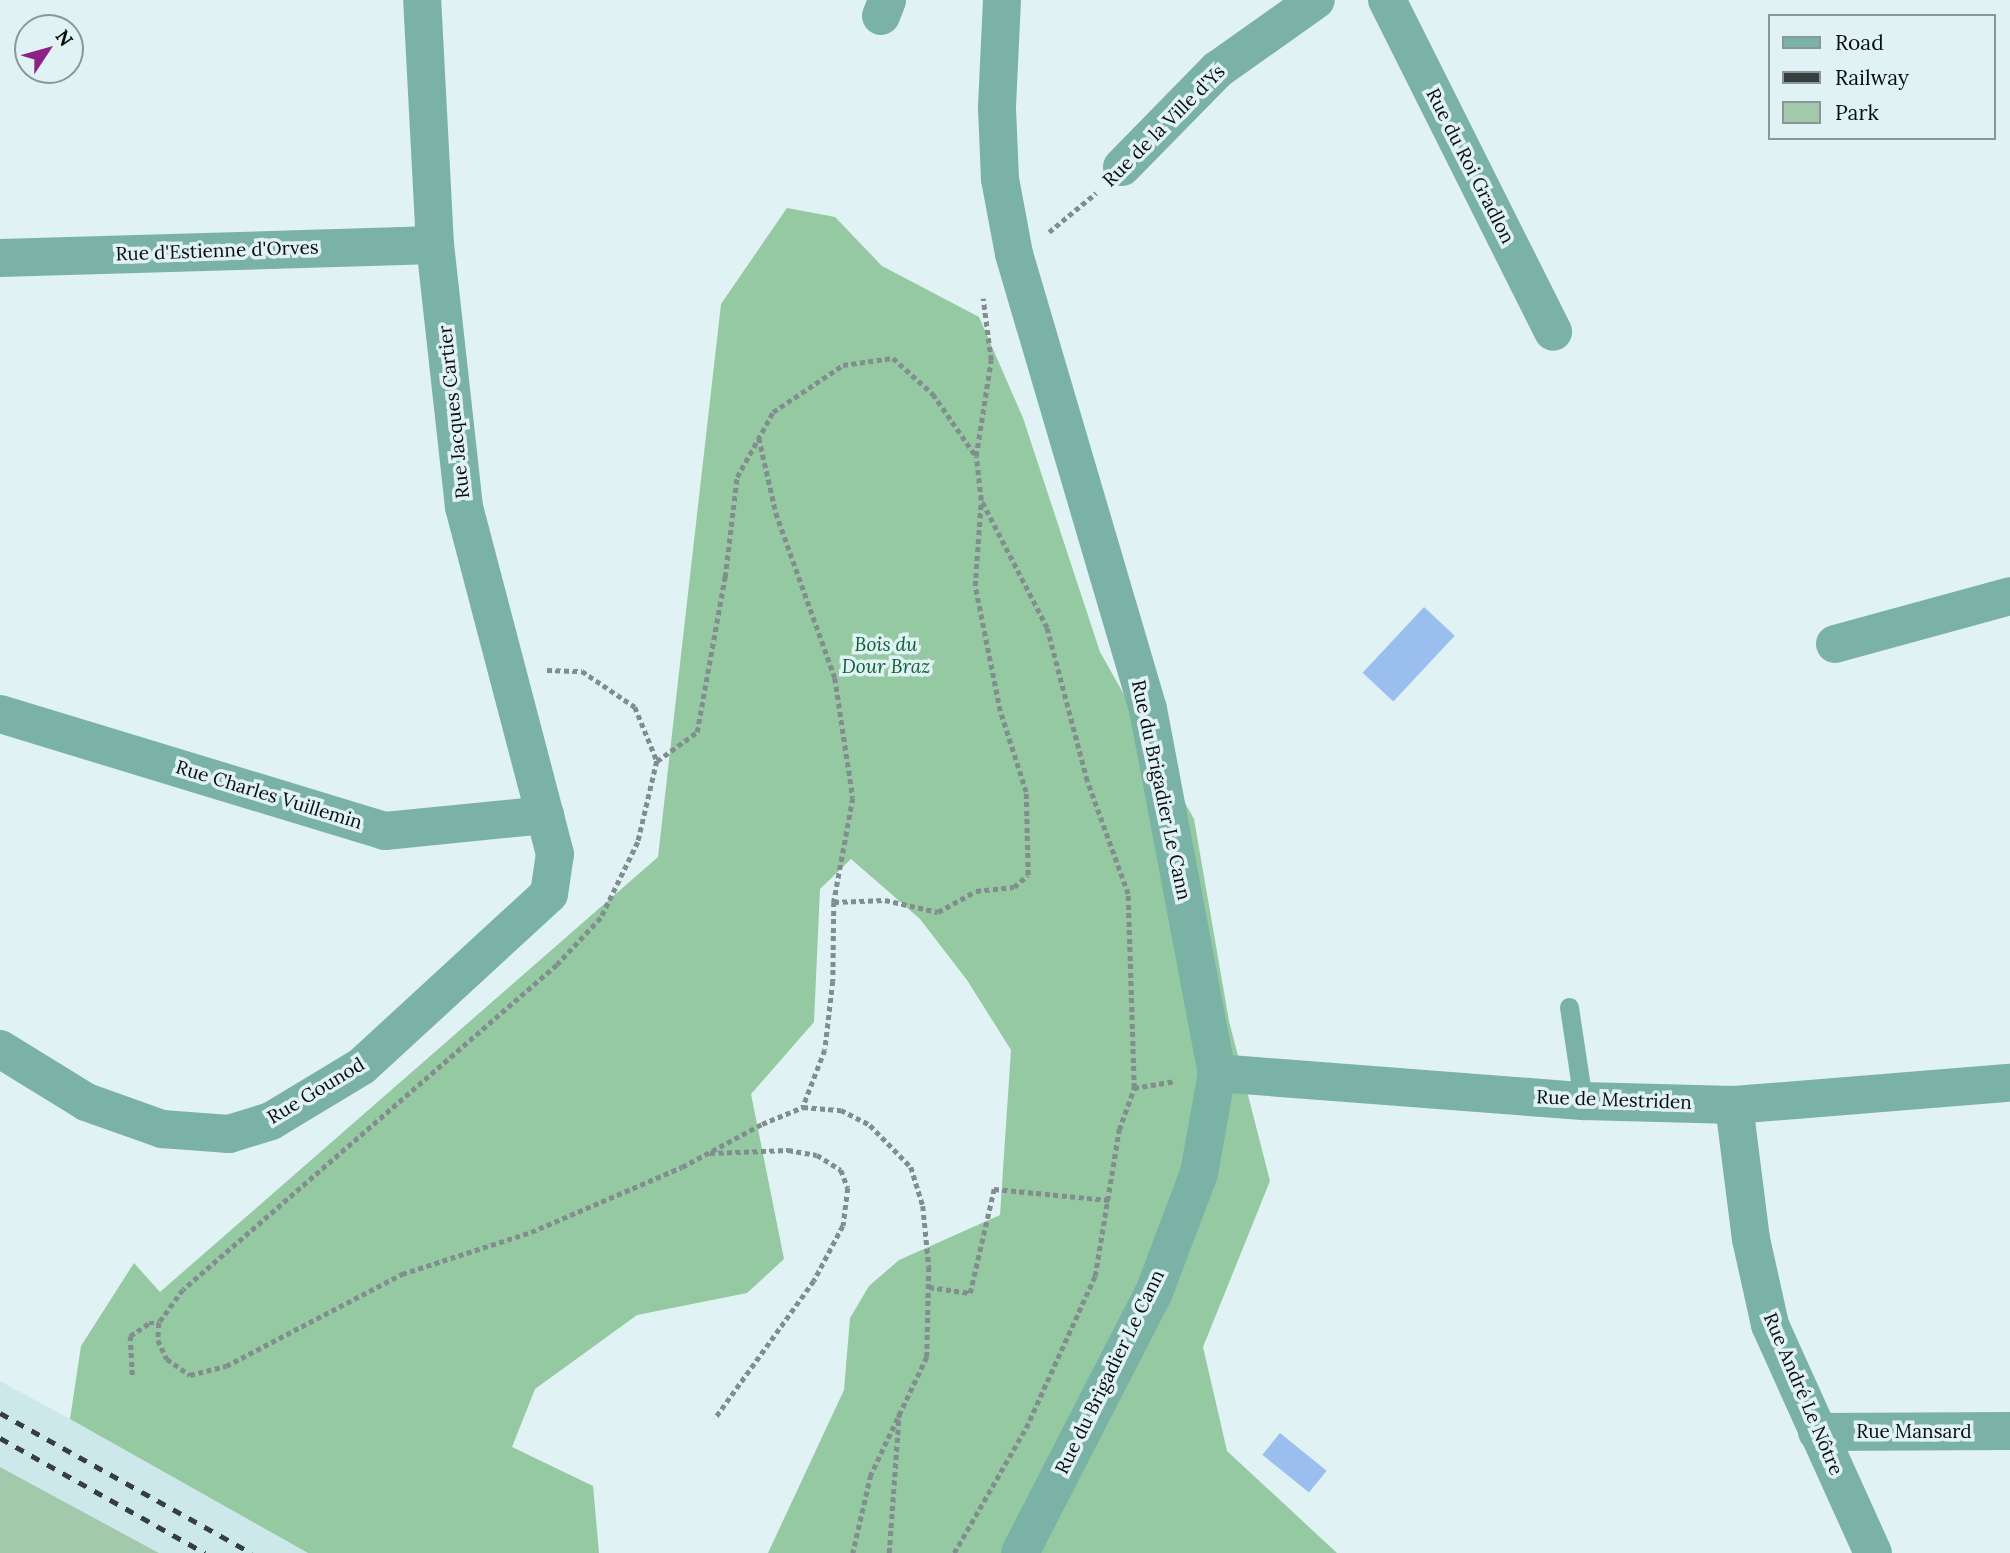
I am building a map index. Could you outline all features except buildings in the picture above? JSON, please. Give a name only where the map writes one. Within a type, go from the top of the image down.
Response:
[{"type":"street","name":"Rue Jacques Cartier","points":[[422,0],[435,245],[464,507],[545,815]]},
{"type":"street","name":"Rue du Brigadier Le Cann","points":[[1002,0],[997,108],[1000,179],[1014,254],[1148,709],[1217,1073],[1199,1173],[1154,1292],[1020,1553]]},
{"type":"street","name":"Rue de la Ville d'Ys","points":[[1122,167],[1217,70],[1316,0]]},
{"type":"street","name":"Rue du Roi Gradlon","points":[[1387,0],[1553,332]]},
{"type":"street","name":"Rue d'Estienne d'Orves","points":[[0,258],[435,245]]},
{"type":"street","points":[[1835,644],[2010,596]]},
{"type":"street","name":"Rue Charles Vuillemin","points":[[0,714],[385,831],[545,815]]},
{"type":"street","name":"Rue Gounod","points":[[0,1049],[86,1102],[162,1129],[229,1134],[271,1121],[362,1066],[549,894],[555,854],[545,815]]},
{"type":"street","name":"Rue de Mestriden","points":[[1217,1073],[1583,1101],[1734,1105],[2010,1083]]},
{"type":"street","name":"Rue André Le Nôtre","points":[[1734,1105],[1751,1238],[1770,1325],[1873,1553]]},
{"type":"street","name":"Rue Mansard","points":[[1817,1432],[2010,1431]]},
{"type":"lane","points":[[1570,1007],[1583,1101]]},
{"type":"path","name":"Rue de la Ville d'Ys","points":[[1014,254],[1067,221],[1122,167]]},
{"type":"path","points":[[834,902],[885,900],[938,912],[976,891],[1014,887],[1028,874],[1026,792],[1000,711],[975,586],[981,500],[976,456],[991,360],[981,285]]},
{"type":"path","points":[[657,761],[697,732],[725,577],[737,477],[773,412],[843,365],[892,358],[933,394],[976,456]]},
{"type":"path","points":[[759,437],[776,513],[835,678],[853,798],[834,902],[833,981],[825,1050],[803,1107]]},
{"type":"path","points":[[954,1553],[1026,1427],[1095,1276],[1119,1130],[1134,1088],[1128,894],[1087,781],[1047,628],[981,500]]},
{"type":"path","points":[[508,670],[582,671],[635,707],[657,761],[638,842],[601,918],[557,965],[183,1290],[159,1323],[158,1340],[167,1359],[190,1375],[226,1366],[402,1274],[531,1232],[709,1153],[762,1124],[803,1107],[841,1110],[870,1125],[911,1167],[923,1206],[929,1287],[927,1357],[899,1408],[871,1475],[853,1553]]},
{"type":"path","points":[[709,1153],[788,1150],[817,1155],[841,1171],[848,1188],[843,1226],[814,1281],[715,1419]]},
{"type":"path","points":[[929,1287],[970,1293],[994,1189],[1109,1200]]},
{"type":"path","points":[[132,1375],[130,1336],[149,1322],[159,1323]]},
{"type":"path","points":[[889,1553],[899,1408]]},
{"type":"shaded area","points":[[0,1381],[308,1553],[159,1553],[0,1467]]},
{"type":"green space","name":"Bois du Dour Braz","points":[[787,208],[835,217],[882,266],[979,317],[1023,418],[1100,652],[1194,819],[1229,1021],[1270,1181],[1203,1347],[1227,1451],[1337,1553],[768,1553],[844,1390],[850,1318],[869,1286],[899,1260],[1000,1215],[1011,1050],[967,980],[920,919],[851,859],[820,889],[814,1022],[751,1094],[784,1259],[747,1293],[637,1315],[535,1389],[512,1447],[593,1486],[599,1553],[308,1553],[70,1419],[81,1346],[134,1263],[160,1292],[658,857],[721,304]]},
{"type":"green space","points":[[0,1467],[159,1553],[0,1553]]},
{"type":"water","points":[[1424,607],[1455,636],[1393,701],[1363,673]]},
{"type":"water","points":[[1280,1433],[1327,1471],[1309,1493],[1262,1455]]},
{"type":"railway","points":[[0,1413],[252,1553]]},
{"type":"railway","points":[[0,1438],[205,1553]]}]
